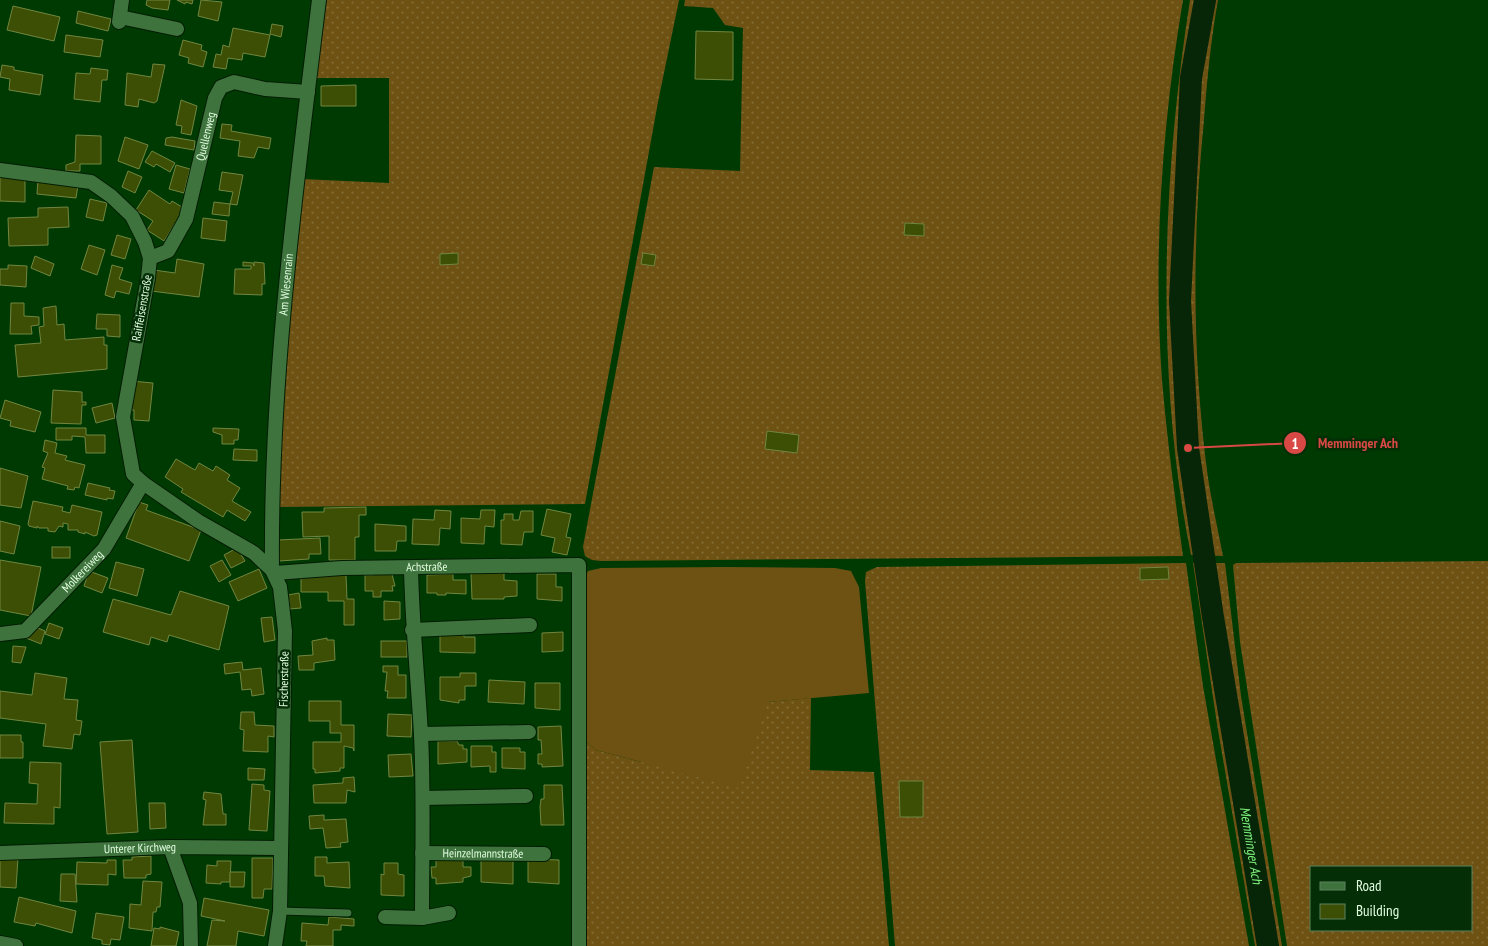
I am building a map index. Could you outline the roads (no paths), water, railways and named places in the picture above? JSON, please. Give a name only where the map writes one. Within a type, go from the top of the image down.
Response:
[{"type":"street","points":[[122,0],[119,20],[177,30]]},
{"type":"street","name":"Am Wiesenrain","points":[[273,571],[271,503],[284,296],[319,0]]},
{"type":"street","name":"Quellenweg","points":[[150,258],[168,250],[186,220],[214,98],[221,87],[234,82],[265,89],[308,92]]},
{"type":"street","name":"Raiffeisenstraße","points":[[0,170],[91,182],[111,196],[132,216],[145,242],[150,258],[148,278],[123,417],[133,474],[143,483]]},
{"type":"street","points":[[143,483],[198,521],[254,554],[273,571]]},
{"type":"street","name":"Molkereiweg","points":[[0,634],[25,631],[104,549],[143,483]]},
{"type":"street","name":"Achstraße","points":[[273,571],[342,568],[579,565],[579,946]]},
{"type":"street","points":[[411,568],[412,630],[423,798],[422,918]]},
{"type":"street","name":"Fischerstraße","points":[[273,571],[280,587],[285,632],[282,798],[279,848],[280,911],[275,946]]},
{"type":"street","points":[[412,630],[530,626]]},
{"type":"street","points":[[420,734],[529,732]]},
{"type":"street","points":[[423,798],[526,796]]},
{"type":"street","points":[[170,847],[190,902],[191,946]]},
{"type":"street","name":"Unterer Kirchweg","points":[[0,853],[170,847],[279,848]]},
{"type":"street","name":"Heinzelmannstraße","points":[[422,854],[544,854]]},
{"type":"street","points":[[384,917],[422,918],[449,913]]},
{"type":"street","points":[[0,943],[16,946]]},
{"type":"lane","points":[[280,911],[348,913]]},
{"type":"waterway","name":"Memminger Ach","points":[[1205,0],[1191,78],[1180,301],[1188,448],[1213,617],[1268,946]]},
{"type":"place","name":"Memminger Ach","points":[[1188,448]]}]
